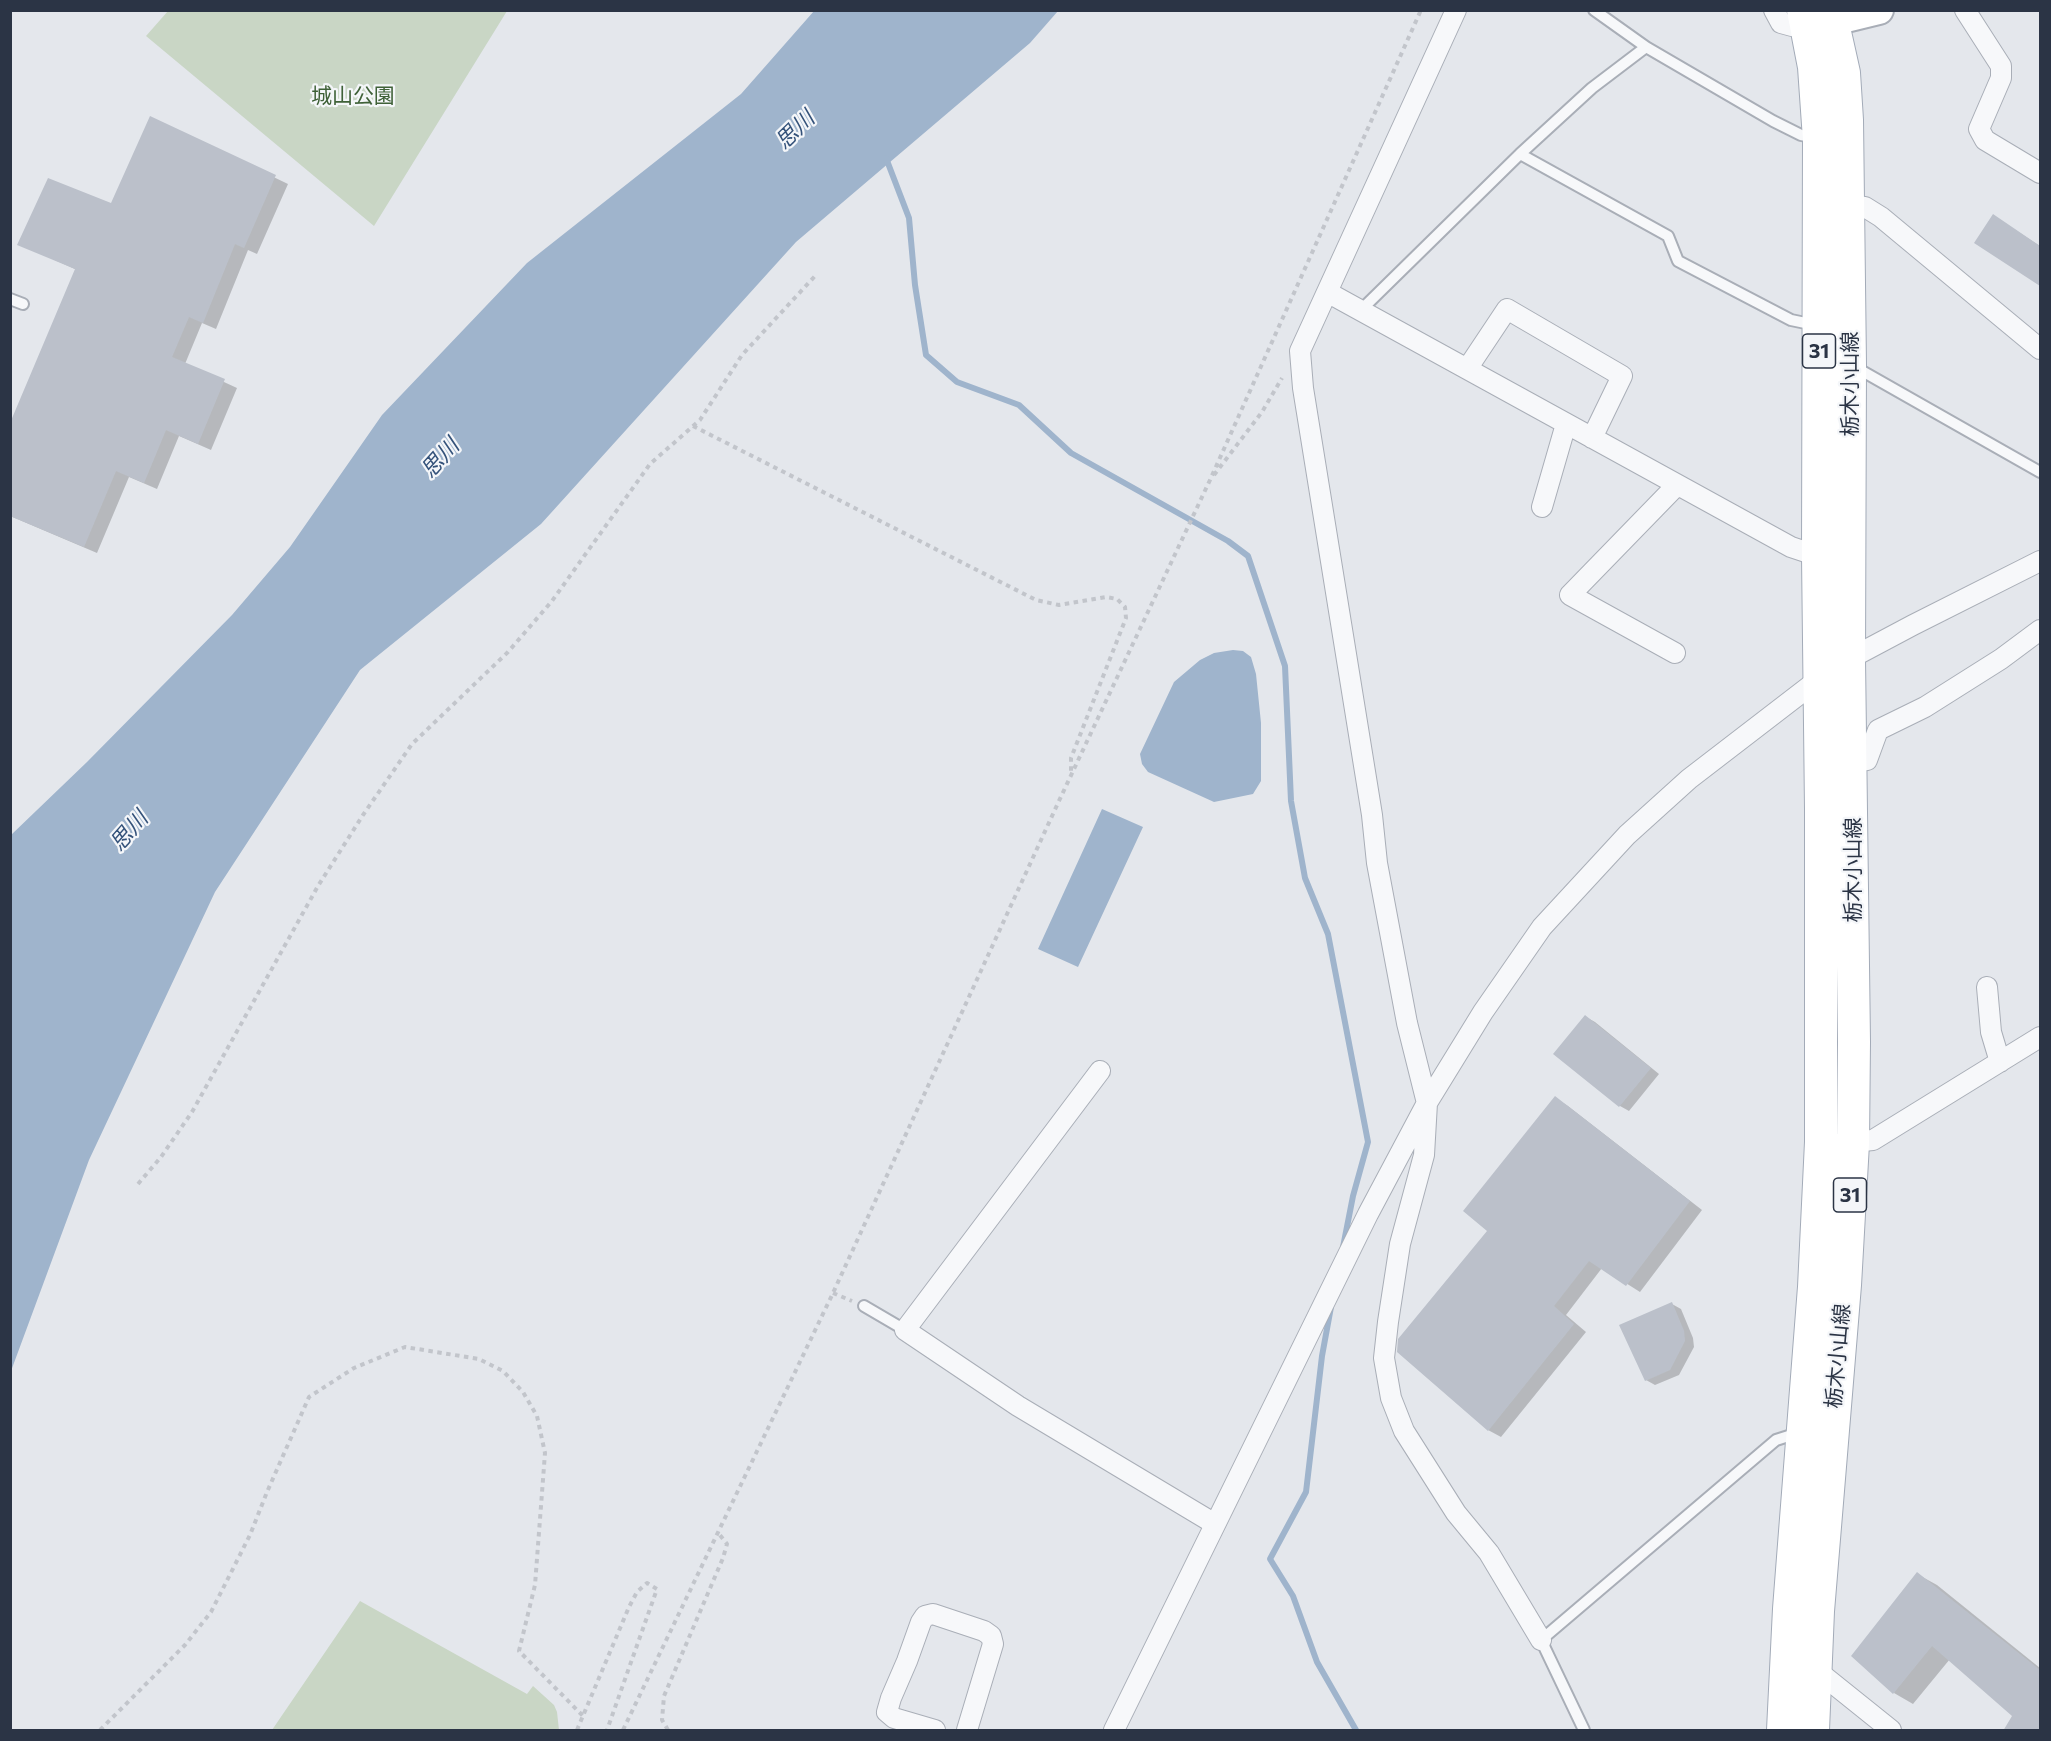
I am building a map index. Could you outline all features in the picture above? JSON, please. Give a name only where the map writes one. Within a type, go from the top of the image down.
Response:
[{"type":"main road","points":[[1818,17],[1879,10]]},
{"type":"main road","name":"栃木小山線","points":[[1813,1731],[1817,1432],[1814,1287],[1821,1142],[1818,556],[1819,139],[1814,67],[1818,17]]},
{"type":"main road","name":"栃木小山線","points":[[1783,1731],[1788,1610],[1817,1432],[1845,1285],[1853,1143],[1847,120],[1844,73],[1818,17]]},
{"type":"street","points":[[1456,10],[1300,351],[1303,388],[1372,815],[1377,863],[1407,1023],[1427,1103],[1424,1155],[1400,1244],[1388,1322],[1384,1358],[1390,1398],[1404,1431],[1453,1509],[1489,1553],[1541,1640]]},
{"type":"street","points":[[1774,10],[1781,23],[1792,26],[1818,17]]},
{"type":"street","points":[[1965,10],[2001,66],[2001,78],[1979,129],[1985,140],[2040,173]]},
{"type":"street","points":[[1848,204],[1865,207],[1881,217],[2040,349]]},
{"type":"street","points":[[1327,292],[1791,548],[1818,556]]},
{"type":"street","points":[[1467,369],[1507,309],[1622,375],[1592,438]]},
{"type":"street","points":[[1542,507],[1566,424]]},
{"type":"street","points":[[1675,653],[1570,595],[1677,485]]},
{"type":"street","points":[[1114,1731],[1368,1214],[1427,1103],[1483,1012],[1542,927],[1628,835],[1689,779],[1819,679],[1849,659],[2040,561]]},
{"type":"street","points":[[1851,762],[1867,760],[1878,730],[1925,708],[2001,659],[2040,630]]},
{"type":"street","points":[[1987,987],[1991,1032],[2000,1062]]},
{"type":"street","points":[[1821,1142],[1853,1143],[1873,1140],[2040,1036]]},
{"type":"street","points":[[1100,1071],[905,1330],[1018,1406],[1215,1524]]},
{"type":"street","points":[[935,1731],[894,1718],[887,1712],[921,1622],[925,1616],[933,1614],[984,1631],[991,1636],[993,1644],[967,1731]]},
{"type":"street","points":[[1815,1669],[1891,1731]]},
{"type":"lane","points":[[1594,10],[1646,47],[1801,135],[1819,139]]},
{"type":"lane","points":[[1361,310],[1520,154],[1592,88],[1646,47]]},
{"type":"lane","points":[[1520,154],[1668,236],[1678,261],[1791,320],[1819,326]]},
{"type":"lane","points":[[10,299],[23,304]]},
{"type":"lane","points":[[1850,364],[2040,472]]},
{"type":"lane","points":[[864,1306],[905,1330]]},
{"type":"lane","points":[[1584,1731],[1541,1640],[1776,1440],[1817,1432]]},
{"type":"path","points":[[623,1731],[833,1293],[1071,775],[1210,480],[1421,10]]},
{"type":"path","points":[[138,1184],[161,1157],[192,1112],[318,886],[412,744],[508,652],[552,600],[650,464],[700,420],[742,355],[815,276]]},
{"type":"path","points":[[1210,480],[1262,412],[1300,351]]},
{"type":"path","points":[[693,426],[1036,600],[1059,605],[1106,597],[1117,599],[1125,607],[1126,618],[1071,758],[1071,775]]},
{"type":"path","points":[[833,1293],[864,1306]]},
{"type":"path","points":[[100,1731],[185,1645],[211,1612],[250,1535],[309,1396],[354,1368],[405,1347],[479,1359],[503,1371],[523,1392],[537,1416],[545,1454],[536,1574],[519,1651],[583,1716]]},
{"type":"path","points":[[668,1731],[662,1720],[664,1696],[723,1558],[727,1544],[719,1534]]},
{"type":"path","points":[[577,1731],[629,1607],[637,1592],[647,1583],[657,1589],[607,1731]]},
{"type":"green space","name":"城山公園","points":[[168,11],[507,11],[374,226],[146,36]]},
{"type":"green space","points":[[360,1601],[527,1694],[533,1686],[554,1705],[559,1730],[272,1730]]},
{"type":"water","name":"思川","points":[[814,11],[1058,11],[1030,43],[796,242],[541,524],[360,670],[215,892],[89,1160],[11,1371],[11,835],[87,762],[232,615],[290,547],[382,415],[527,263],[741,94]]},
{"type":"water","points":[[1243,651],[1251,657],[1256,674],[1261,723],[1261,781],[1253,794],[1214,802],[1148,772],[1142,764],[1140,754],[1174,682],[1200,660],[1214,653]]},
{"type":"water","points":[[1102,809],[1143,827],[1078,967],[1038,949]]},
{"type":"building","points":[[150,116],[276,175],[244,248],[235,244],[203,323],[189,317],[172,357],[225,379],[198,444],[166,430],[144,483],[116,471],[84,547],[10,516],[10,423],[75,269],[17,245],[48,178],[111,203]]},
{"type":"building","points":[[1993,214],[2040,246],[2040,286],[1974,243]]},
{"type":"building","points":[[1585,1015],[1651,1068],[1619,1107],[1553,1054]]},
{"type":"building","points":[[1555,1096],[1690,1201],[1626,1286],[1589,1261],[1554,1306],[1574,1324],[1488,1431],[1397,1352],[1398,1339],[1487,1231],[1463,1211]]},
{"type":"building","points":[[1672,1302],[1684,1331],[1685,1341],[1670,1370],[1645,1381],[1619,1325]]},
{"type":"building","points":[[1917,1572],[2040,1670],[2040,1731],[2003,1731],[2012,1716],[1932,1646],[1893,1694],[1851,1656]]},
{"type":"waterway","points":[[886,158],[909,218],[915,285],[926,355],[957,382],[1019,405],[1071,453],[1228,541],[1248,556],[1285,666],[1291,801],[1305,878],[1328,934],[1368,1142],[1353,1196],[1343,1247]]},
{"type":"waterway","points":[[1331,1307],[1322,1356],[1306,1492],[1270,1559],[1293,1596],[1317,1662],[1356,1730]]}]
